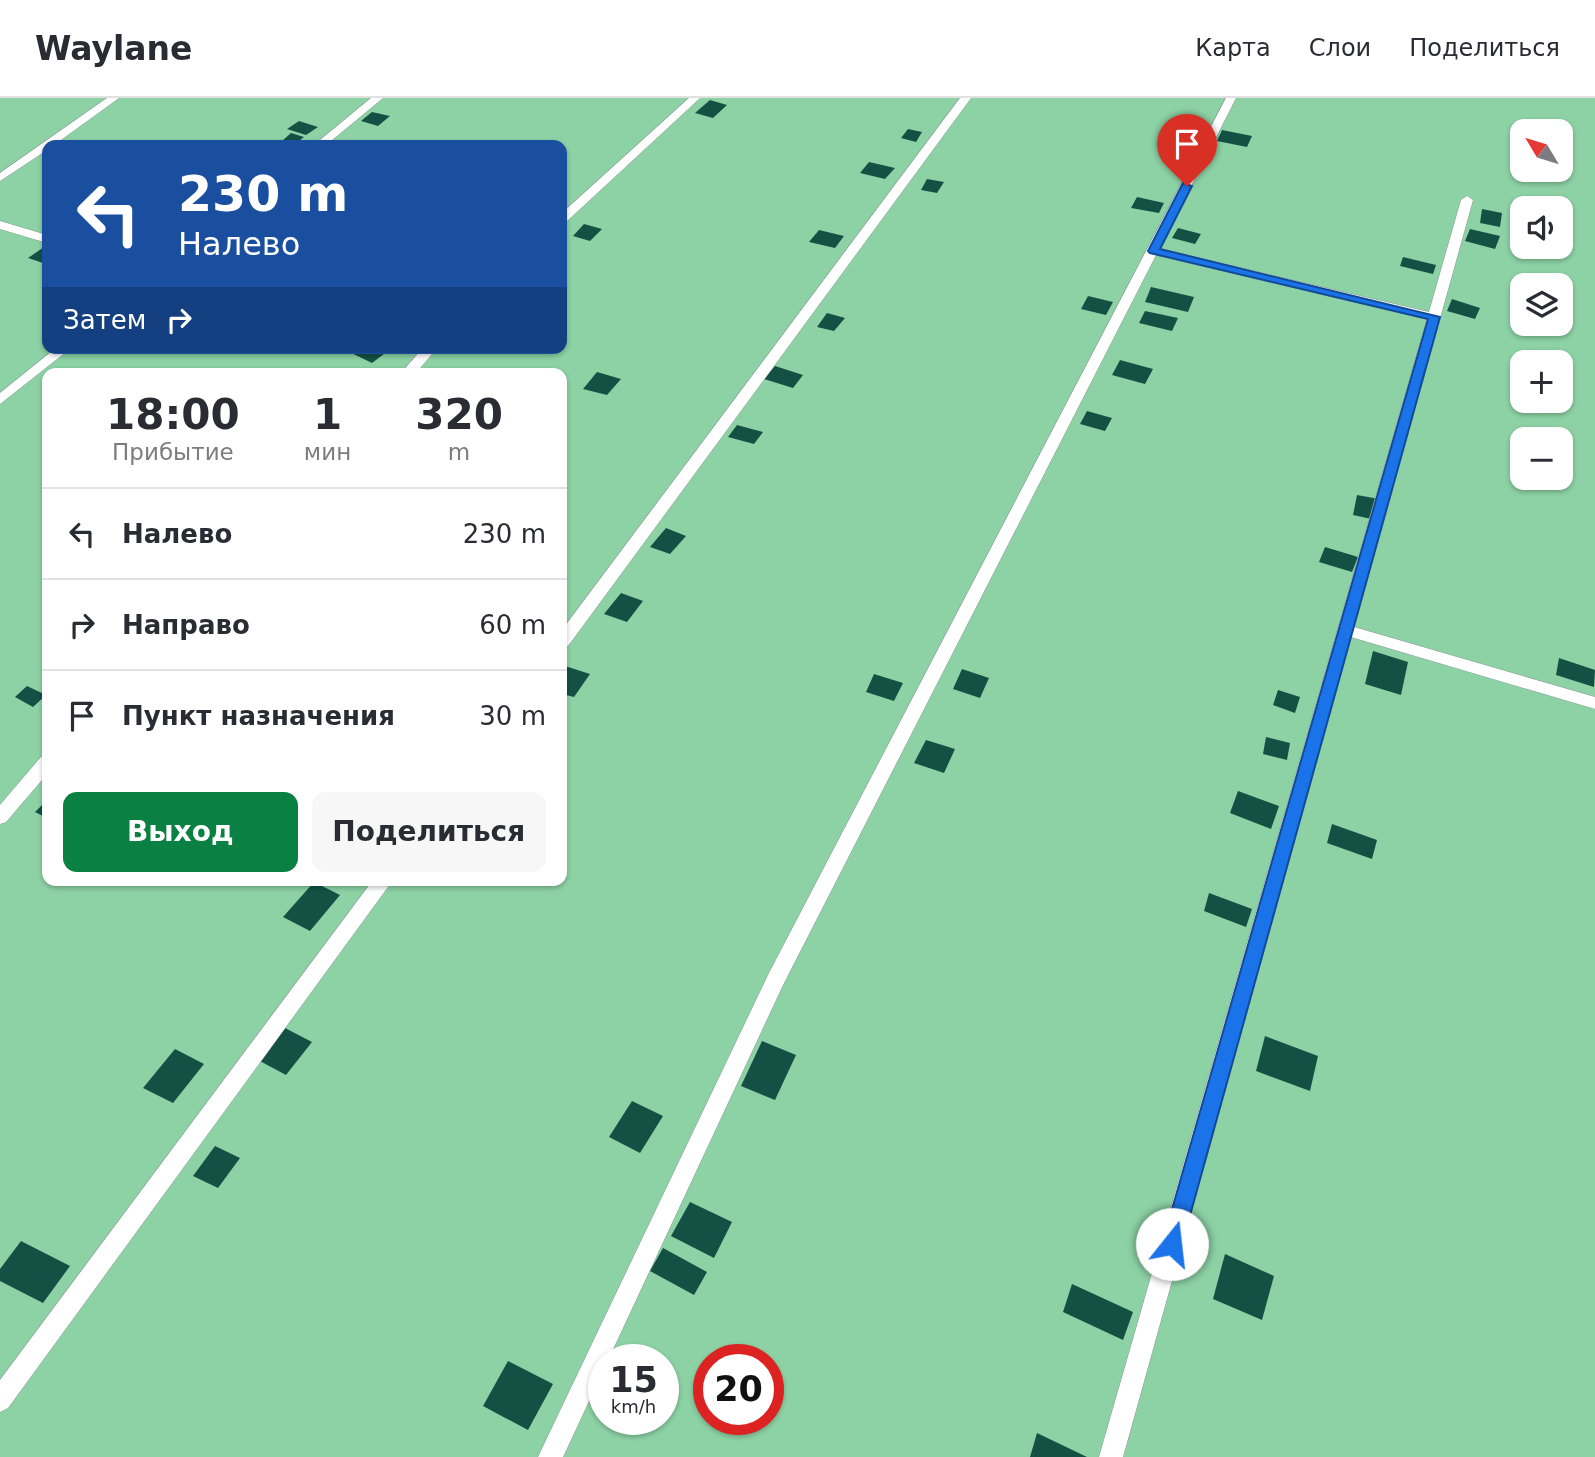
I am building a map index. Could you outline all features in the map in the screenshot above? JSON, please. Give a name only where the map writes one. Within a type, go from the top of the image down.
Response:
[{"type":"lane","points":[[54,140],[114,98]]},
{"type":"lane","points":[[325,140],[378,98]]},
{"type":"lane","points":[[567,214],[695,98]]},
{"type":"lane","points":[[567,635],[966,98]]},
{"type":"lane","points":[[550,1457],[776,979],[1231,98]]},
{"type":"lane","points":[[0,178],[42,149]]},
{"type":"lane","points":[[1111,1457],[1467,200]]},
{"type":"lane","points":[[0,225],[42,238]]},
{"type":"lane","points":[[1154,251],[1434,317]]},
{"type":"lane","points":[[0,400],[58,354]]},
{"type":"lane","points":[[413,368],[425,354]]},
{"type":"lane","points":[[1346,630],[1595,703]]},
{"type":"lane","points":[[0,817],[42,768]]},
{"type":"lane","points":[[0,1400],[380,886]]},
{"type":"green space","points":[[0,98],[1595,98],[1595,1457],[0,1457]]},
{"type":"building","points":[[710,100],[727,105],[713,118],[695,113]]},
{"type":"building","points":[[372,112],[390,116],[378,126],[361,121]]},
{"type":"building","points":[[299,121],[318,127],[306,135],[287,129]]},
{"type":"building","points":[[908,129],[922,132],[916,142],[901,138]]},
{"type":"building","points":[[1222,130],[1252,136],[1247,147],[1217,141]]},
{"type":"building","points":[[291,133],[304,137],[300,140],[283,140]]},
{"type":"building","points":[[869,162],[895,168],[885,179],[860,173]]},
{"type":"building","points":[[927,179],[944,182],[937,193],[921,190]]},
{"type":"building","points":[[1137,197],[1164,203],[1159,213],[1131,208]]},
{"type":"building","points":[[1482,209],[1502,213],[1500,227],[1480,223]]},
{"type":"building","points":[[584,224],[602,229],[590,241],[573,236]]},
{"type":"building","points":[[1178,228],[1201,234],[1195,244],[1172,238]]},
{"type":"building","points":[[1470,229],[1500,236],[1495,249],[1465,241]]},
{"type":"building","points":[[819,230],[844,236],[835,248],[809,242]]},
{"type":"building","points":[[42,248],[42,263],[28,258]]},
{"type":"building","points":[[1403,257],[1436,265],[1433,274],[1400,266]]},
{"type":"building","points":[[1151,287],[1194,297],[1188,312],[1145,302]]},
{"type":"building","points":[[1088,296],[1113,302],[1106,315],[1081,309]]},
{"type":"building","points":[[1452,299],[1480,308],[1475,319],[1447,311]]},
{"type":"building","points":[[1145,311],[1178,318],[1172,331],[1139,323]]},
{"type":"building","points":[[827,313],[845,318],[834,331],[817,327]]},
{"type":"building","points":[[353,354],[384,354],[372,363]]},
{"type":"building","points":[[1120,360],[1153,369],[1145,384],[1112,375]]},
{"type":"building","points":[[775,366],[803,375],[793,388],[764,379]]},
{"type":"building","points":[[597,372],[621,379],[607,395],[583,389]]},
{"type":"building","points":[[1087,411],[1112,418],[1105,431],[1080,424]]},
{"type":"building","points":[[737,425],[763,432],[754,444],[728,437]]},
{"type":"building","points":[[1357,495],[1379,499],[1376,520],[1353,515]]},
{"type":"building","points":[[666,528],[686,536],[670,554],[650,547]]},
{"type":"building","points":[[1325,547],[1358,557],[1352,572],[1319,562]]},
{"type":"building","points":[[621,593],[643,601],[627,622],[604,614]]},
{"type":"building","points":[[1373,651],[1408,662],[1401,695],[1365,684]]},
{"type":"building","points":[[1559,658],[1595,670],[1594,687],[1556,675]]},
{"type":"building","points":[[567,667],[590,674],[574,697],[567,695]]},
{"type":"building","points":[[962,669],[989,678],[980,698],[953,689]]},
{"type":"building","points":[[874,674],[903,683],[894,701],[866,692]]},
{"type":"building","points":[[27,686],[42,693],[42,699],[33,707],[15,697]]},
{"type":"building","points":[[1278,690],[1300,697],[1295,713],[1273,705]]},
{"type":"building","points":[[1266,737],[1290,743],[1287,760],[1263,754]]},
{"type":"building","points":[[926,740],[955,749],[944,773],[914,763]]},
{"type":"building","points":[[1238,791],[1279,806],[1271,829],[1230,813]]},
{"type":"building","points":[[42,805],[42,816],[35,812]]},
{"type":"building","points":[[1332,824],[1377,840],[1372,859],[1327,843]]},
{"type":"building","points":[[310,886],[322,886],[340,895],[310,931],[283,917]]},
{"type":"building","points":[[1209,893],[1252,909],[1246,927],[1204,911]]},
{"type":"building","points":[[285,1028],[312,1042],[286,1075],[258,1060]]},
{"type":"building","points":[[1265,1036],[1318,1056],[1310,1091],[1256,1071]]},
{"type":"building","points":[[762,1041],[796,1055],[775,1100],[741,1086]]},
{"type":"building","points":[[175,1049],[204,1064],[173,1103],[143,1088]]},
{"type":"building","points":[[632,1101],[663,1116],[640,1153],[609,1137]]},
{"type":"building","points":[[215,1146],[240,1158],[218,1188],[193,1176]]},
{"type":"building","points":[[690,1202],[732,1222],[714,1258],[671,1236]]},
{"type":"building","points":[[21,1241],[70,1266],[43,1303],[0,1281],[0,1269]]},
{"type":"building","points":[[663,1248],[707,1272],[694,1295],[650,1271]]},
{"type":"building","points":[[1225,1254],[1274,1276],[1262,1320],[1213,1299]]},
{"type":"building","points":[[1072,1284],[1133,1312],[1123,1340],[1063,1312]]},
{"type":"building","points":[[508,1361],[553,1384],[528,1430],[483,1406]]},
{"type":"building","points":[[1037,1433],[1087,1457],[1030,1457]]},
{"type":"route","points":[[1172,1244],[1434,317],[1154,251],[1187,186]]}]
